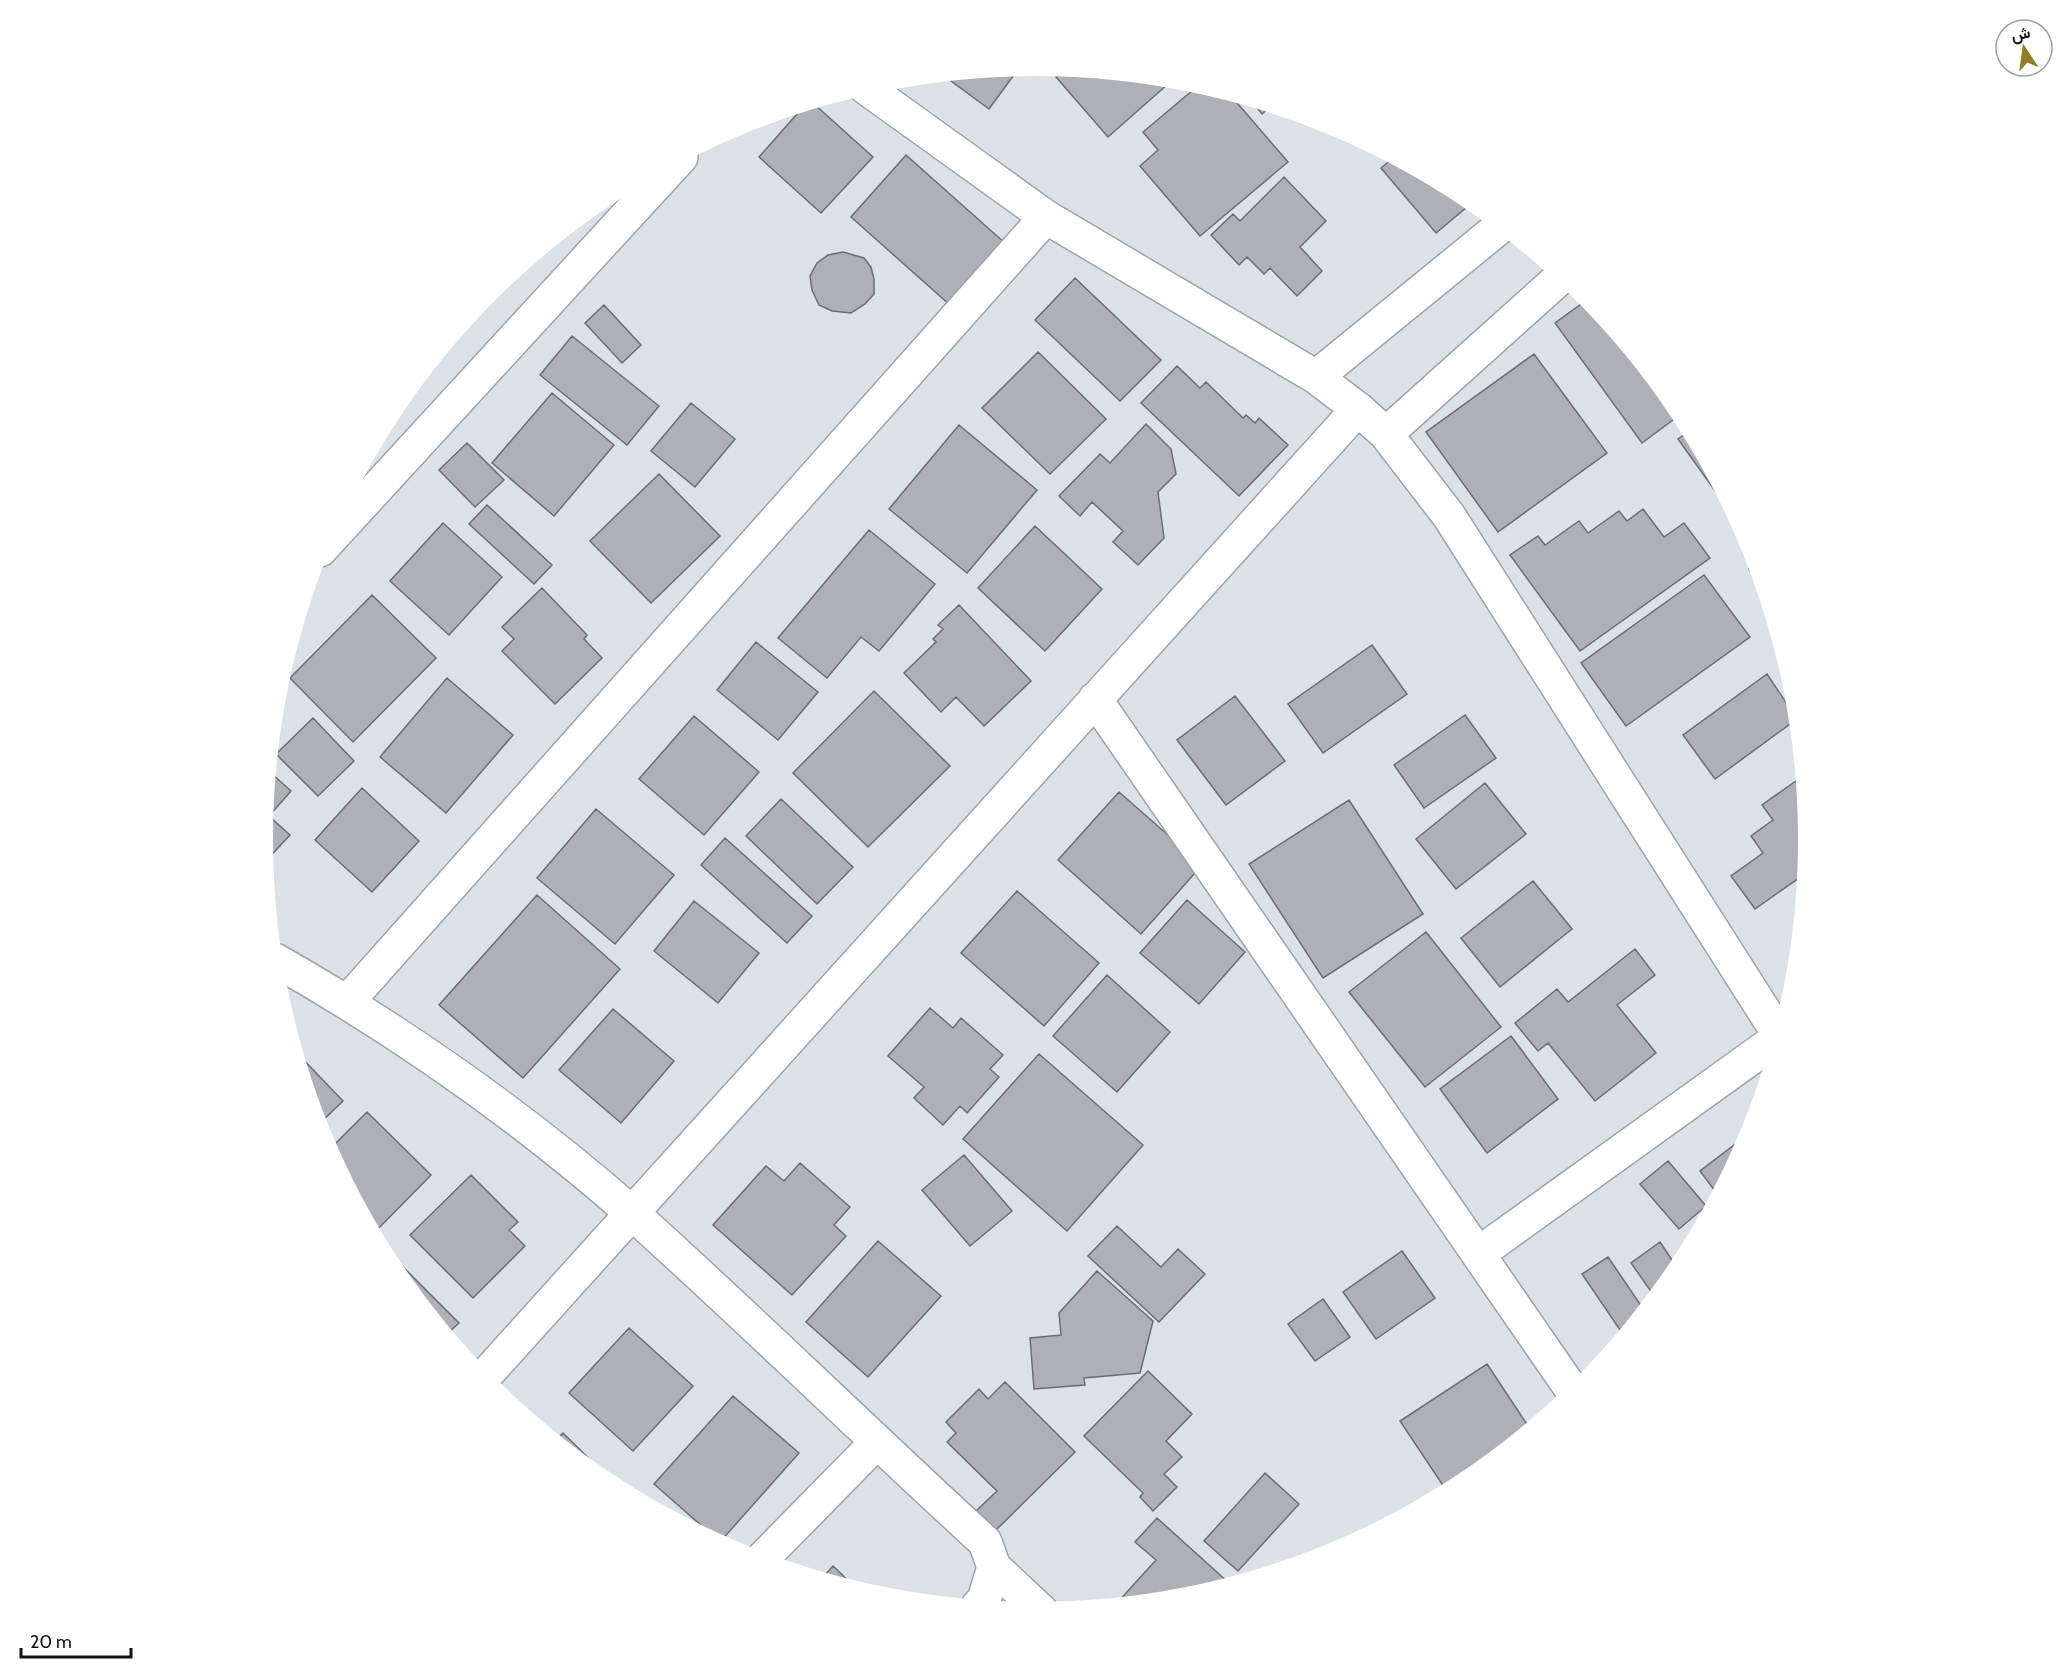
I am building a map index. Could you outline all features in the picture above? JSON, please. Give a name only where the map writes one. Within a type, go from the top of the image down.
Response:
[{"type":"street","points":[[875,94],[1046,217],[1316,377],[1386,434],[1449,516],[1775,1029]]},
{"type":"street","points":[[341,528],[667,173]]},
{"type":"street","points":[[348,1001],[1046,217]]},
{"type":"street","points":[[1316,377],[1495,231]]},
{"type":"street","points":[[1386,434],[1556,282]]},
{"type":"street","points":[[490,1370],[1358,409]]},
{"type":"street","points":[[1095,699],[1568,1384]]},
{"type":"street","points":[[284,965],[348,1001],[512,1116],[632,1214],[985,1542],[994,1567],[1031,1602]]},
{"type":"street","points":[[1478,1254],[1771,1044]]},
{"type":"street","points":[[768,1552],[876,1443]]},
{"type":"street","points":[[984,1600],[994,1567]]},
{"type":"building","points":[[1012,77],[989,109],[952,81]]},
{"type":"building","points":[[1056,77],[1086,78],[1164,88],[1108,137]]},
{"type":"building","points":[[1190,92],[1238,103],[1288,162],[1200,236],[1140,166],[1158,150],[1143,132]]},
{"type":"building","points":[[819,108],[873,157],[821,213],[759,157],[796,116]]},
{"type":"building","points":[[906,155],[1006,244],[951,306],[851,217]]},
{"type":"building","points":[[1387,163],[1465,209],[1436,233],[1381,168]]},
{"type":"building","points":[[1284,177],[1326,221],[1300,247],[1322,271],[1297,296],[1270,268],[1264,274],[1247,257],[1239,265],[1211,235],[1233,214],[1240,221]]},
{"type":"building","points":[[843,252],[864,258],[871,267],[874,279],[874,294],[865,304],[851,313],[832,311],[819,305],[812,290],[810,276],[817,263],[828,255]]},
{"type":"building","points":[[1075,278],[1161,360],[1120,401],[1035,320]]},
{"type":"building","points":[[604,305],[641,345],[622,363],[585,323]]},
{"type":"building","points":[[1580,305],[1641,375],[1673,420],[1642,443],[1555,323]]},
{"type":"building","points":[[572,336],[659,406],[627,445],[540,375]]},
{"type":"building","points":[[1038,352],[1106,419],[1050,474],[982,408]]},
{"type":"building","points":[[1534,354],[1607,453],[1498,532],[1426,432]]},
{"type":"building","points":[[1177,366],[1200,388],[1206,382],[1243,418],[1246,415],[1255,423],[1259,418],[1288,445],[1239,496],[1141,403]]},
{"type":"building","points":[[552,393],[614,445],[554,516],[492,463]]},
{"type":"building","points":[[691,403],[735,439],[695,487],[651,451]]},
{"type":"building","points":[[1146,424],[1171,449],[1176,474],[1158,492],[1164,538],[1138,565],[1113,542],[1123,531],[1092,502],[1080,516],[1059,496],[1100,454],[1110,463]]},
{"type":"building","points":[[959,425],[1037,490],[967,573],[889,509]]},
{"type":"building","points":[[1683,436],[1710,484],[1678,439]]},
{"type":"building","points":[[467,443],[504,480],[475,507],[439,470]]},
{"type":"building","points":[[659,474],[720,536],[651,603],[590,541]]},
{"type":"building","points":[[487,505],[552,565],[534,584],[469,524]]},
{"type":"building","points":[[1643,509],[1664,537],[1684,523],[1710,558],[1580,651],[1510,555],[1538,536],[1545,545],[1579,521],[1588,533],[1619,511],[1627,521]]},
{"type":"building","points":[[443,523],[502,577],[449,635],[390,581]]},
{"type":"building","points":[[1035,526],[1102,589],[1045,651],[978,588]]},
{"type":"building","points":[[869,530],[935,584],[879,651],[861,637],[827,678],[778,638]]},
{"type":"building","points":[[1704,575],[1750,637],[1626,726],[1581,663]]},
{"type":"building","points":[[542,588],[587,635],[584,639],[602,658],[555,704],[502,651],[514,639],[502,627]]},
{"type":"building","points":[[372,595],[436,658],[353,742],[291,677]]},
{"type":"building","points":[[959,605],[1031,681],[984,726],[956,697],[941,712],[904,673],[936,642],[933,639],[943,629],[938,625]]},
{"type":"building","points":[[756,642],[818,692],[778,740],[717,690]]},
{"type":"building","points":[[1372,645],[1407,694],[1323,753],[1288,704]]},
{"type":"building","points":[[1767,674],[1786,703],[1790,724],[1715,779],[1683,735]]},
{"type":"building","points":[[447,678],[513,735],[446,813],[380,757]]},
{"type":"building","points":[[874,691],[950,766],[868,847],[793,773]]},
{"type":"building","points":[[1235,696],[1285,761],[1226,805],[1177,740]]},
{"type":"building","points":[[1465,715],[1496,758],[1424,808],[1394,765]]},
{"type":"building","points":[[694,716],[759,772],[704,835],[639,779]]},
{"type":"building","points":[[313,718],[354,761],[318,796],[278,756],[279,751]]},
{"type":"building","points":[[276,778],[291,791],[274,810]]},
{"type":"building","points":[[1796,781],[1797,879],[1755,909],[1731,876],[1763,853],[1751,836],[1773,820],[1762,805]]},
{"type":"building","points":[[1485,783],[1526,834],[1456,889],[1416,839]]},
{"type":"building","points":[[362,788],[419,841],[372,892],[315,840]]},
{"type":"building","points":[[1119,792],[1202,865],[1141,934],[1058,860]]},
{"type":"building","points":[[781,799],[853,867],[817,904],[746,836]]},
{"type":"building","points":[[1349,800],[1423,914],[1323,978],[1249,864]]},
{"type":"building","points":[[596,809],[674,875],[615,944],[537,878]]},
{"type":"building","points":[[274,820],[290,835],[274,853]]},
{"type":"building","points":[[725,838],[812,916],[787,943],[701,865]]},
{"type":"building","points":[[1533,881],[1572,929],[1500,987],[1461,938]]},
{"type":"building","points":[[1017,891],[1099,963],[1044,1026],[961,953]]},
{"type":"building","points":[[537,895],[620,969],[523,1078],[439,1005]]},
{"type":"building","points":[[1187,900],[1245,952],[1199,1004],[1140,953]]},
{"type":"building","points":[[694,901],[759,953],[718,1003],[654,951]]},
{"type":"building","points":[[1426,932],[1501,1027],[1425,1087],[1349,992]]},
{"type":"building","points":[[1635,949],[1655,975],[1617,1005],[1656,1053],[1595,1101],[1548,1043],[1538,1051],[1515,1023],[1557,989],[1568,1002]]},
{"type":"building","points":[[1107,975],[1170,1032],[1117,1092],[1053,1036]]},
{"type":"building","points":[[930,1008],[953,1028],[961,1018],[1003,1055],[990,1069],[999,1077],[967,1113],[960,1106],[943,1125],[914,1098],[924,1087],[888,1056]]},
{"type":"building","points":[[613,1009],[674,1061],[621,1123],[559,1070]]},
{"type":"building","points":[[1511,1036],[1558,1099],[1487,1153],[1440,1089]]},
{"type":"building","points":[[1039,1054],[1143,1145],[1067,1231],[963,1139]]},
{"type":"building","points":[[308,1064],[343,1101],[327,1117]]},
{"type":"building","points":[[367,1112],[431,1175],[380,1227],[352,1176],[337,1142]]},
{"type":"building","points":[[1734,1145],[1713,1189],[1700,1171]]},
{"type":"building","points":[[964,1155],[1012,1211],[970,1246],[922,1190]]},
{"type":"building","points":[[1668,1161],[1705,1204],[1702,1210],[1679,1229],[1640,1184]]},
{"type":"building","points":[[800,1163],[850,1207],[834,1225],[846,1236],[792,1295],[713,1225],[766,1166],[784,1181]]},
{"type":"building","points":[[471,1175],[518,1222],[509,1230],[525,1246],[473,1298],[410,1235]]},
{"type":"building","points":[[1117,1226],[1161,1267],[1178,1249],[1205,1274],[1159,1322],[1088,1256]]},
{"type":"building","points":[[878,1241],[941,1296],[868,1377],[806,1322]]},
{"type":"building","points":[[1660,1242],[1672,1260],[1650,1290],[1631,1263]]},
{"type":"building","points":[[1402,1251],[1435,1298],[1376,1339],[1343,1292]]},
{"type":"building","points":[[1608,1257],[1640,1304],[1619,1329],[1582,1274]]},
{"type":"building","points":[[1097,1271],[1153,1321],[1140,1373],[1084,1378],[1085,1385],[1034,1389],[1030,1338],[1061,1335],[1059,1313]]},
{"type":"building","points":[[410,1274],[459,1323],[452,1329]]},
{"type":"building","points":[[1323,1299],[1350,1337],[1315,1361],[1288,1324]]},
{"type":"building","points":[[629,1328],[693,1386],[633,1451],[569,1393]]},
{"type":"building","points":[[1487,1364],[1526,1423],[1500,1444],[1442,1484],[1400,1421]]},
{"type":"building","points":[[1148,1371],[1192,1414],[1166,1441],[1182,1457],[1164,1474],[1177,1487],[1153,1511],[1140,1497],[1143,1493],[1084,1436]]},
{"type":"building","points":[[1005,1382],[1075,1452],[995,1531],[976,1511],[997,1491],[947,1442],[956,1433],[946,1422],[979,1389],[988,1399]]},
{"type":"building","points":[[733,1396],[799,1453],[726,1535],[697,1522],[654,1484]]},
{"type":"building","points":[[563,1433],[581,1450],[572,1444],[561,1435]]},
{"type":"building","points":[[1265,1473],[1299,1504],[1238,1571],[1204,1541]]},
{"type":"building","points":[[1157,1518],[1224,1578],[1185,1587],[1123,1596],[1156,1560],[1135,1542]]},
{"type":"building","points":[[833,1566],[845,1577],[839,1576],[827,1572]]}]
